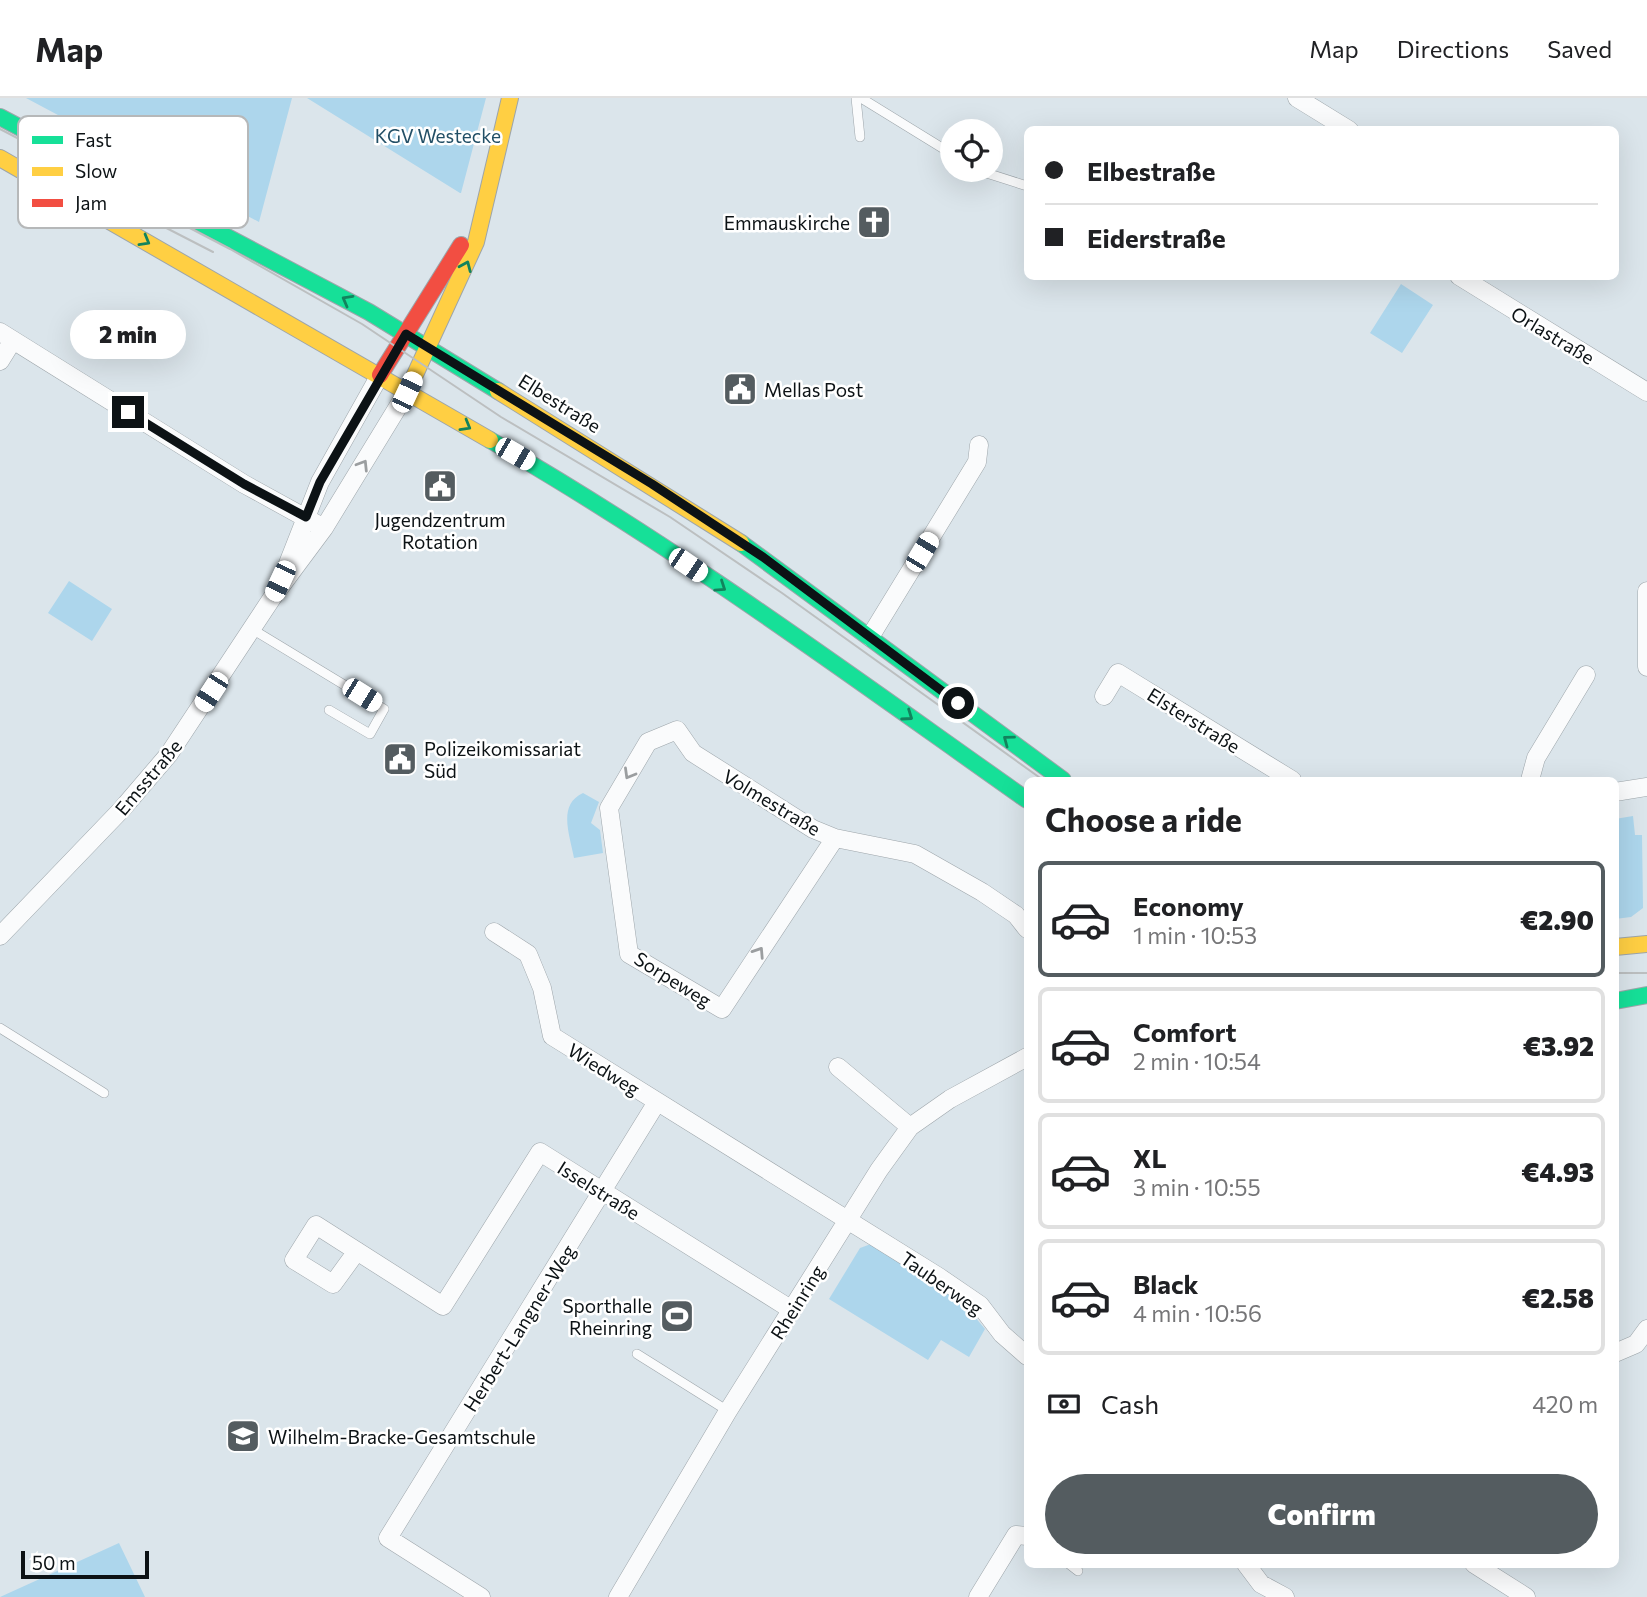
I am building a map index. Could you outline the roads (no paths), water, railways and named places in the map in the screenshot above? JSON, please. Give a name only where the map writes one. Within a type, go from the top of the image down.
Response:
[{"type":"street","points":[[407,392],[476,242],[510,98]]},
{"type":"street","points":[[1297,98],[1342,126]]},
{"type":"street","name":"Elbestraße","points":[[0,117],[18,127]]},
{"type":"street","points":[[0,158],[18,168]]},
{"type":"street","points":[[380,375],[472,227],[484,201]]},
{"type":"street","points":[[123,228],[555,477],[1024,798]]},
{"type":"street","name":"Elbestraße","points":[[208,228],[429,347],[752,550],[1059,777]]},
{"type":"street","name":"Orlastraße","points":[[1465,280],[1647,392]]},
{"type":"street","points":[[0,361],[6,336],[244,484],[324,528]]},
{"type":"street","name":"Emsstraße","points":[[272,598],[320,482],[380,375]]},
{"type":"street","name":"Emsstraße","points":[[0,936],[153,774],[184,734],[272,598],[324,528],[407,392]]},
{"type":"street","points":[[870,637],[977,462],[979,445]]},
{"type":"street","points":[[1647,591],[1647,667]]},
{"type":"street","name":"Elsterstraße","points":[[1104,696],[1118,673],[1287,777]]},
{"type":"street","points":[[1531,777],[1536,758],[1586,675]]},
{"type":"street","name":"Volmestraße","points":[[677,730],[693,754],[813,829],[835,838],[915,854],[982,892],[1016,915],[1024,925]]},
{"type":"street","name":"Sorpeweg","points":[[677,730],[648,742],[610,808],[629,954],[722,1009],[835,838]]},
{"type":"street","points":[[1619,791],[1647,787]]},
{"type":"street","name":"Wiedweg","points":[[494,932],[528,954],[542,988],[552,1036],[848,1221]]},
{"type":"street","points":[[1619,947],[1647,944]]},
{"type":"street","points":[[1619,1000],[1647,995]]},
{"type":"street","name":"Rheinring","points":[[618,1597],[728,1411],[910,1127],[950,1099],[1024,1060]]},
{"type":"street","points":[[838,1067],[910,1127]]},
{"type":"street","name":"Wiedweg","points":[[639,1131],[657,1102]]},
{"type":"street","name":"Herbert-Langner-Weg","points":[[481,1597],[388,1538],[639,1131]]},
{"type":"street","name":"Isselstraße","points":[[356,1251],[443,1306],[540,1152],[792,1310]]},
{"type":"street","name":"Tauberweg","points":[[848,1221],[980,1305],[1002,1334],[1024,1353]]},
{"type":"street","points":[[1619,1351],[1636,1345],[1647,1329]]},
{"type":"street","points":[[978,1597],[1016,1535],[1024,1536]]},
{"type":"street","points":[[1249,1568],[1261,1584],[1285,1597]]},
{"type":"street","points":[[1480,1568],[1526,1597]]},
{"type":"lane","points":[[858,98],[860,136]]},
{"type":"lane","points":[[858,98],[940,147]]},
{"type":"lane","points":[[1003,178],[1024,185]]},
{"type":"lane","points":[[252,629],[384,709],[370,734],[329,710]]},
{"type":"lane","points":[[0,1028],[104,1093]]},
{"type":"lane","points":[[637,1354],[728,1411]]},
{"type":"lane","points":[[1074,1568],[1077,1571]]},
{"type":"tram line","points":[[0,129],[18,138]]},
{"type":"tram line","points":[[166,228],[213,252]]},
{"type":"tram line","points":[[190,228],[362,324],[501,417],[670,517],[782,593],[1039,777]]},
{"type":"tram line","points":[[1619,973],[1647,973]]},
{"type":"place","name":"Emmauskirche","points":[[874,222]]},
{"type":"place","name":"Mellas Post","points":[[740,389]]},
{"type":"place","name":"Jugendzentrum Rotation","points":[[440,486]]},
{"type":"place","name":"Polizeikomissariat Süd","points":[[400,759]]},
{"type":"place","name":"Sporthalle Rheinring","points":[[677,1316]]},
{"type":"place","name":"Wilhelm-Bracke-Gesamtschule","points":[[243,1436]]},
{"type":"park label","name":"KGV Westecke","points":[[438,135]]}]
